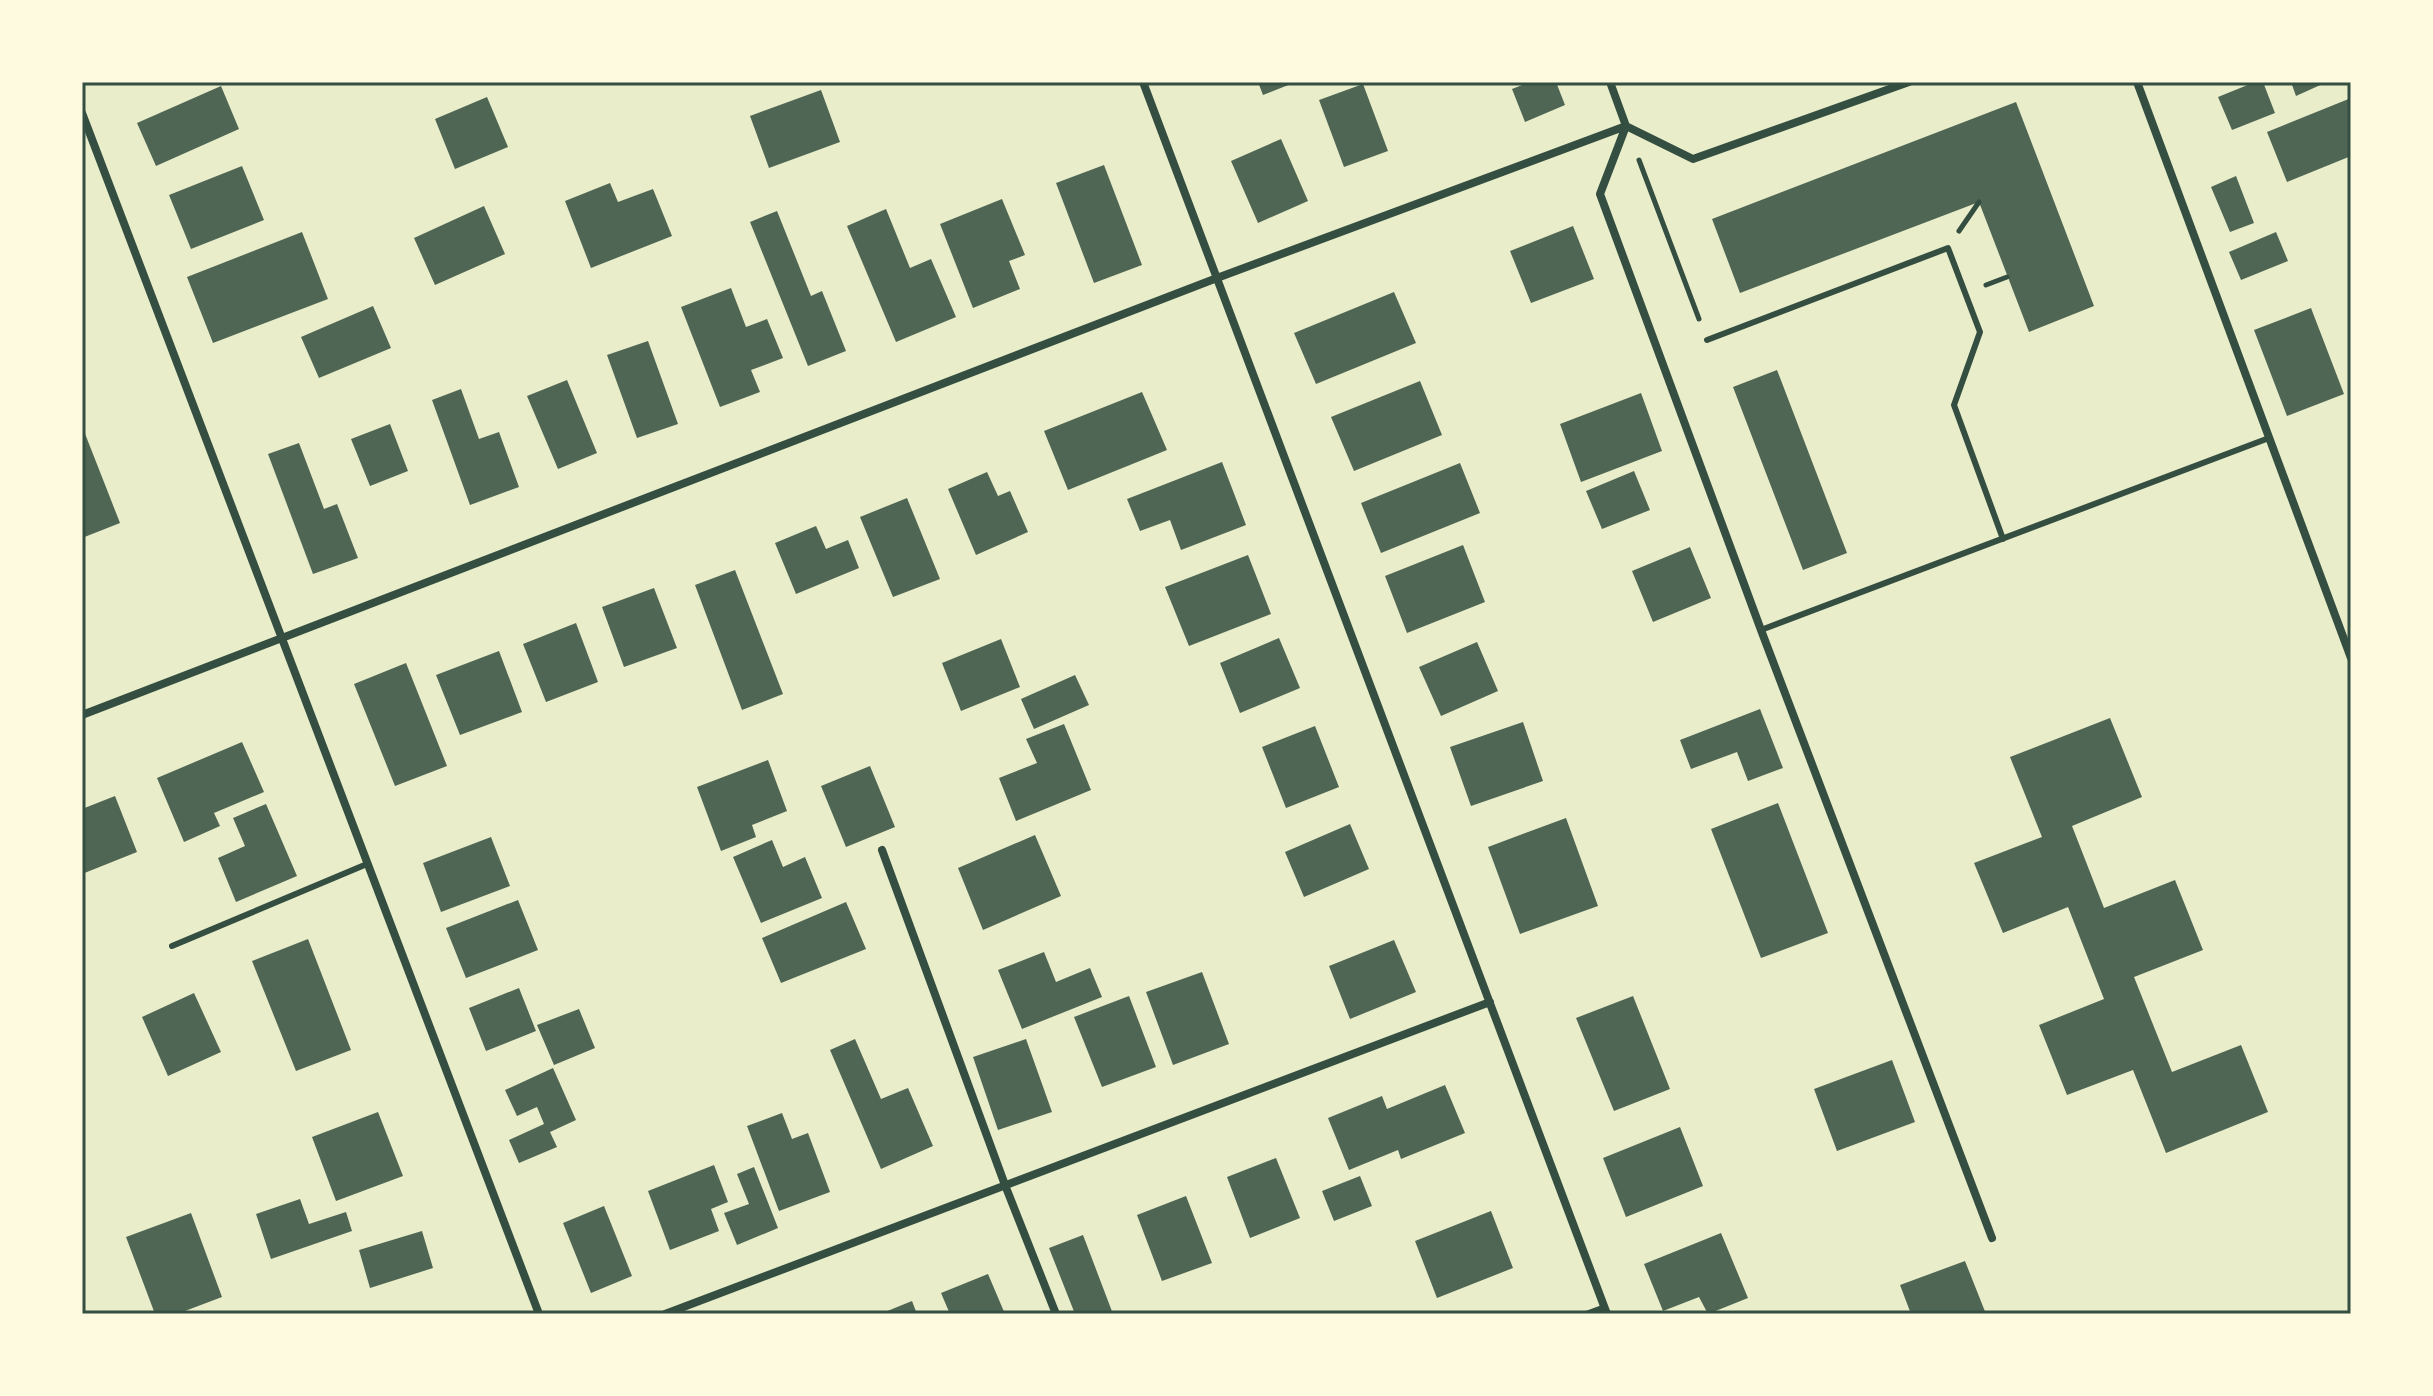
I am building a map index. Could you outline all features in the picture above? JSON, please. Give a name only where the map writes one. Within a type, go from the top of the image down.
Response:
[{"type":"street","points":[[1143,82],[1606,1310]]},
{"type":"street","points":[[1610,82],[1626,126],[1600,194],[1761,630],[1992,1238]]},
{"type":"street","points":[[82,715],[1217,278],[1626,126],[1693,159],[1909,82]]},
{"type":"street","points":[[2137,82],[2351,658]]},
{"type":"street","points":[[82,113],[539,1314]]},
{"type":"street","points":[[882,850],[1005,1185],[1056,1314]]},
{"type":"street","points":[[665,1314],[1490,1002]]},
{"type":"lane","points":[[1707,340],[1948,248],[1980,332],[1954,405],[2003,539]]},
{"type":"lane","points":[[1761,630],[2269,438]]},
{"type":"lane","points":[[172,946],[367,864]]},
{"type":"lane","points":[[1586,1314],[1606,1310]]},
{"type":"path","points":[[1626,126],[1707,340]]},
{"type":"path","points":[[1948,248],[1979,202]]},
{"type":"building","points":[[1258,82],[1296,82],[1263,95]]},
{"type":"building","points":[[1530,82],[1556,82],[1565,105],[1525,122],[1512,89]]},
{"type":"building","points":[[2255,82],[2263,82],[2275,113],[2232,130],[2218,97]]},
{"type":"building","points":[[2291,82],[2327,82],[2296,96]]},
{"type":"building","points":[[1363,84],[1388,151],[1344,167],[1319,100]]},
{"type":"building","points":[[221,86],[239,129],[156,166],[137,123]]},
{"type":"building","points":[[821,90],[840,142],[769,168],[750,116]]},
{"type":"building","points":[[487,97],[508,147],[455,169],[435,119]]},
{"type":"building","points":[[2351,98],[2351,156],[2287,182],[2267,132]]},
{"type":"building","points":[[2016,102],[2094,306],[2029,332],[1979,202],[1740,293],[1712,219]]},
{"type":"building","points":[[1281,139],[1308,201],[1258,223],[1231,161]]},
{"type":"building","points":[[1104,165],[1142,265],[1094,283],[1056,183]]},
{"type":"building","points":[[242,166],[264,220],[191,249],[169,195]]},
{"type":"building","points":[[2236,176],[2254,223],[2230,232],[2211,187]]},
{"type":"building","points":[[610,183],[618,202],[653,189],[672,236],[591,268],[565,201]]},
{"type":"building","points":[[1002,199],[1025,255],[1009,261],[1020,289],[973,308],[940,224]]},
{"type":"building","points":[[484,206],[505,254],[435,285],[414,238]]},
{"type":"building","points":[[886,209],[910,268],[931,259],[956,317],[896,342],[847,226]]},
{"type":"building","points":[[777,211],[811,296],[822,291],[846,351],[808,366],[750,222]]},
{"type":"building","points":[[1573,226],[1594,279],[1531,303],[1510,251]]},
{"type":"building","points":[[302,232],[328,299],[213,343],[187,277]]},
{"type":"building","points":[[2276,232],[2288,261],[2241,280],[2229,252]]},
{"type":"building","points":[[731,288],[746,327],[767,319],[783,358],[751,370],[760,392],[720,407],[681,307]]},
{"type":"building","points":[[1394,292],[1416,343],[1316,384],[1294,333]]},
{"type":"building","points":[[373,306],[391,348],[319,378],[301,337]]},
{"type":"building","points":[[2311,308],[2344,394],[2287,416],[2254,330]]},
{"type":"building","points":[[648,341],[678,424],[637,438],[607,355]]},
{"type":"building","points":[[1777,370],[1847,553],[1803,570],[1733,387]]},
{"type":"building","points":[[567,380],[597,453],[558,469],[527,396]]},
{"type":"building","points":[[1420,381],[1442,435],[1354,471],[1331,417]]},
{"type":"building","points":[[461,389],[479,439],[499,432],[519,487],[470,505],[432,400]]},
{"type":"building","points":[[1142,392],[1167,450],[1068,490],[1044,431]]},
{"type":"building","points":[[1641,393],[1662,451],[1581,482],[1560,424]]},
{"type":"building","points":[[390,424],[408,471],[370,486],[351,439]]},
{"type":"building","points":[[82,426],[120,523],[82,538]]},
{"type":"building","points":[[299,443],[324,509],[337,504],[358,558],[313,574],[268,454]]},
{"type":"building","points":[[1222,462],[1246,525],[1181,550],[1170,520],[1140,531],[1127,499]]},
{"type":"building","points":[[1460,463],[1480,513],[1381,553],[1361,503]]},
{"type":"building","points":[[1634,471],[1650,510],[1602,529],[1586,491]]},
{"type":"building","points":[[987,472],[998,496],[1010,491],[1028,532],[976,555],[948,489]]},
{"type":"building","points":[[907,498],[940,579],[893,597],[860,517]]},
{"type":"building","points":[[816,526],[826,549],[848,540],[859,568],[796,594],[775,543]]},
{"type":"building","points":[[1463,545],[1485,602],[1407,633],[1385,576]]},
{"type":"building","points":[[1690,547],[1711,598],[1653,622],[1632,571]]},
{"type":"building","points":[[1248,555],[1271,614],[1189,646],[1165,587]]},
{"type":"building","points":[[735,570],[783,694],[742,710],[695,585]]},
{"type":"building","points":[[654,588],[677,648],[624,667],[602,607]]},
{"type":"building","points":[[576,623],[598,682],[546,702],[523,644]]},
{"type":"building","points":[[1279,638],[1300,688],[1240,713],[1220,663]]},
{"type":"building","points":[[1001,639],[1020,687],[961,711],[942,663]]},
{"type":"building","points":[[1477,642],[1498,691],[1441,716],[1419,667]]},
{"type":"building","points":[[499,651],[522,712],[460,735],[436,675]]},
{"type":"building","points":[[406,663],[447,766],[395,786],[354,684]]},
{"type":"building","points":[[1075,675],[1089,705],[1034,729],[1021,699]]},
{"type":"building","points":[[1760,709],[1783,768],[1748,781],[1737,752],[1691,769],[1680,740]]},
{"type":"building","points":[[2110,718],[2142,797],[2072,826],[2104,908],[2175,880],[2203,950],[2134,977],[2172,1072],[2241,1045],[2268,1112],[2166,1153],[2133,1070],[2067,1095],[2039,1025],[2104,999],[2068,907],[2003,933],[1974,863],[2042,837],[2010,757]]},
{"type":"building","points":[[1523,722],[1543,781],[1471,806],[1450,747]]},
{"type":"building","points":[[1064,724],[1091,790],[1016,821],[999,778],[1037,763],[1026,739]]},
{"type":"building","points":[[1315,726],[1339,787],[1286,808],[1262,747]]},
{"type":"building","points":[[242,742],[264,792],[214,813],[220,826],[184,842],[157,778]]},
{"type":"building","points":[[768,760],[787,811],[752,825],[756,837],[721,851],[697,787]]},
{"type":"building","points":[[870,766],[895,827],[846,847],[821,786]]},
{"type":"building","points":[[115,796],[137,852],[82,874],[82,809]]},
{"type":"building","points":[[1778,803],[1828,933],[1761,958],[1711,829]]},
{"type":"building","points":[[266,804],[297,876],[236,902],[218,858],[245,846],[233,818]]},
{"type":"building","points":[[1566,818],[1598,906],[1520,934],[1488,847]]},
{"type":"building","points":[[1350,824],[1369,869],[1304,897],[1285,852]]},
{"type":"building","points":[[1035,835],[1061,896],[983,930],[958,868]]},
{"type":"building","points":[[491,837],[510,886],[441,912],[423,863]]},
{"type":"building","points":[[772,840],[783,867],[805,857],[822,898],[761,923],[733,857]]},
{"type":"building","points":[[518,900],[538,950],[466,978],[446,928]]},
{"type":"building","points":[[846,902],[866,949],[781,983],[762,938]]},
{"type":"building","points":[[308,939],[351,1050],[296,1071],[252,961]]},
{"type":"building","points":[[1394,940],[1416,992],[1350,1019],[1329,966]]},
{"type":"building","points":[[1044,952],[1056,982],[1090,968],[1102,997],[1022,1029],[998,970]]},
{"type":"building","points":[[1202,972],[1229,1044],[1173,1065],[1146,992]]},
{"type":"building","points":[[519,988],[536,1031],[486,1051],[469,1008]]},
{"type":"building","points":[[194,993],[221,1052],[168,1076],[142,1017]]},
{"type":"building","points":[[1129,996],[1156,1067],[1102,1087],[1074,1017]]},
{"type":"building","points":[[1633,996],[1670,1089],[1614,1111],[1576,1018]]},
{"type":"building","points":[[579,1009],[595,1048],[554,1065],[537,1025]]},
{"type":"building","points":[[855,1039],[881,1099],[908,1088],[933,1146],[881,1169],[830,1050]]},
{"type":"building","points":[[1026,1039],[1052,1112],[998,1130],[973,1057]]},
{"type":"building","points":[[1892,1060],[1915,1122],[1837,1151],[1814,1089]]},
{"type":"building","points":[[553,1068],[576,1120],[550,1132],[557,1147],[519,1163],[509,1140],[544,1124],[537,1107],[517,1116],[505,1090]]},
{"type":"building","points":[[1445,1085],[1465,1133],[1401,1159],[1398,1150],[1349,1170],[1328,1118],[1382,1096],[1387,1109]]},
{"type":"building","points":[[378,1112],[403,1176],[336,1201],[312,1137]]},
{"type":"building","points":[[782,1113],[792,1139],[808,1133],[830,1192],[779,1211],[747,1126]]},
{"type":"building","points":[[1680,1127],[1703,1186],[1626,1217],[1603,1158]]},
{"type":"building","points":[[1276,1158],[1300,1218],[1250,1238],[1227,1177]]},
{"type":"building","points":[[714,1165],[728,1202],[711,1209],[719,1231],[670,1250],[648,1191]]},
{"type":"building","points":[[754,1167],[778,1228],[737,1245],[724,1213],[749,1204],[737,1174]]},
{"type":"building","points":[[1360,1176],[1372,1206],[1334,1221],[1322,1191]]},
{"type":"building","points":[[1186,1196],[1212,1263],[1162,1281],[1137,1215]]},
{"type":"building","points":[[300,1199],[309,1224],[346,1212],[352,1231],[271,1259],[256,1214]]},
{"type":"building","points":[[604,1206],[632,1276],[591,1293],[563,1223]]},
{"type":"building","points":[[1491,1211],[1513,1268],[1437,1298],[1415,1241]]},
{"type":"building","points":[[191,1213],[222,1297],[177,1314],[155,1314],[126,1237]]},
{"type":"building","points":[[422,1231],[433,1268],[370,1288],[359,1250]]},
{"type":"building","points":[[1721,1233],[1748,1298],[1708,1314],[1699,1297],[1663,1311],[1644,1264]]},
{"type":"building","points":[[1083,1235],[1113,1314],[1075,1314],[1049,1248]]},
{"type":"building","points":[[1965,1261],[1986,1314],[1911,1314],[1900,1285]]},
{"type":"building","points":[[988,1274],[1005,1314],[950,1314],[941,1293]]},
{"type":"building","points":[[912,1301],[917,1314],[880,1314]]}]
